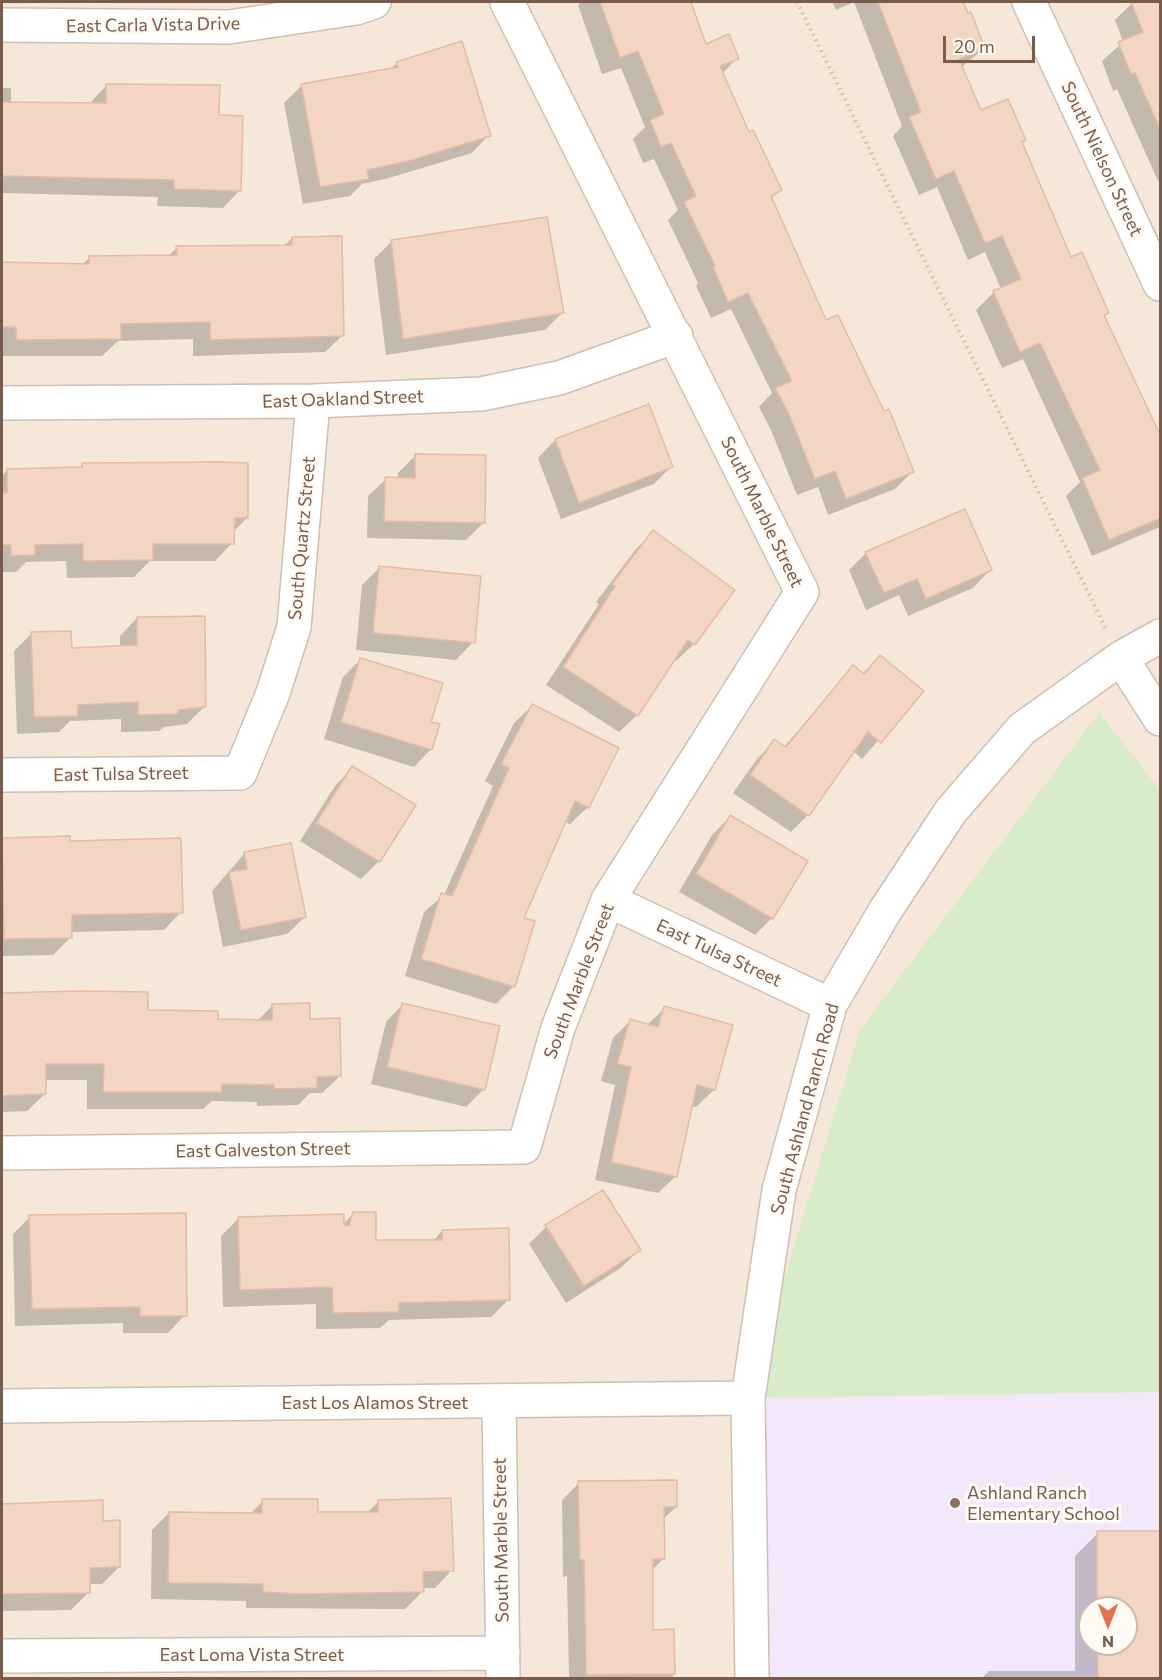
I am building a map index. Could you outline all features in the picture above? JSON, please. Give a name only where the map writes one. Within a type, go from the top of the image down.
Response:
[{"type":"street","name":"East Carla Vista Drive","points":[[2,25],[356,8],[374,2]]},
{"type":"street","name":"South Marble Street","points":[[507,2],[802,592],[608,900],[558,1028],[524,1147]]},
{"type":"street","name":"South Nielson Street","points":[[1029,2],[1161,284]]},
{"type":"street","name":"East Oakland Street","points":[[2,404],[313,402],[481,394],[559,378],[676,336]]},
{"type":"street","name":"South Quartz Street","points":[[240,773],[273,693],[294,627],[313,402]]},
{"type":"street","name":"South Ashland Ranch Road","points":[[752,1678],[748,1398],[779,1190],[830,1005],[885,911],[951,811],[1022,729],[1121,658],[1161,636]]},
{"type":"street","points":[[1121,658],[1161,719]]},
{"type":"street","name":"East Tulsa Street","points":[[2,775],[240,773]]},
{"type":"street","name":"East Tulsa Street","points":[[608,900],[830,1005]]},
{"type":"street","name":"East Galveston Street","points":[[2,1153],[524,1147]]},
{"type":"street","name":"East Los Alamos Street","points":[[2,1406],[748,1398]]},
{"type":"street","name":"South Marble Street","points":[[499,1402],[503,1666]]},
{"type":"street","name":"East Loma Vista Street","points":[[2,1656],[503,1666]]},
{"type":"path","points":[[797,2],[1121,658]]},
{"type":"shaded area","points":[[2,2],[1160,2],[1160,1678],[2,1678]]},
{"type":"shaded area","name":"Ashland Ranch Elementary School","points":[[1160,1392],[1160,1678],[752,1678],[748,1398]]},
{"type":"green space","points":[[1099,713],[1160,790],[1160,1392],[748,1398],[860,1030]]},
{"type":"building","points":[[600,2],[691,2],[706,44],[729,34],[739,59],[720,66],[749,132],[753,130],[782,190],[771,196],[826,320],[838,315],[884,411],[889,409],[914,472],[846,499],[835,471],[815,479],[788,412],[775,388],[792,381],[748,293],[728,302],[713,267],[715,266],[684,202],[696,196],[671,143],[661,147],[650,120],[664,114],[638,51],[620,58]]},
{"type":"building","points":[[878,2],[963,2],[968,13],[971,12],[985,49],[959,59],[981,110],[1008,99],[1026,140],[1022,142],[1071,257],[1082,252],[1109,313],[1104,315],[1161,437],[1161,518],[1109,540],[1082,478],[1100,470],[1040,343],[1020,352],[993,291],[1021,279],[1002,236],[985,243],[954,171],[936,179],[909,117],[921,112]]},
{"type":"building","points":[[1131,2],[1161,2],[1161,131],[1135,73],[1131,74],[1118,42],[1143,32]]},
{"type":"building","points":[[462,41],[491,136],[408,161],[367,170],[369,179],[320,187],[301,84],[398,67],[396,62]]},
{"type":"building","points":[[106,84],[220,85],[219,115],[243,116],[241,191],[174,189],[174,180],[2,176],[2,102],[106,103]]},
{"type":"building","points":[[547,217],[564,313],[403,339],[391,240]]},
{"type":"building","points":[[342,236],[344,336],[210,340],[210,322],[121,324],[121,339],[16,340],[16,327],[2,327],[2,262],[89,264],[89,256],[177,255],[176,246],[292,245],[292,237]]},
{"type":"building","points":[[649,404],[673,467],[579,503],[555,439]]},
{"type":"building","points":[[415,454],[486,455],[485,523],[384,521],[385,477],[415,478]]},
{"type":"building","points":[[82,463],[248,463],[248,518],[235,518],[234,544],[153,544],[153,560],[83,561],[83,544],[35,545],[35,555],[11,556],[11,545],[2,545],[2,493],[7,493],[7,469],[82,467]]},
{"type":"building","points":[[965,509],[992,570],[926,599],[917,579],[884,593],[865,552]]},
{"type":"building","points":[[653,530],[735,590],[695,645],[688,640],[638,716],[563,667],[615,586],[612,584]]},
{"type":"building","points":[[379,566],[481,576],[475,643],[373,633]]},
{"type":"building","points":[[205,616],[206,707],[178,710],[178,714],[138,715],[138,702],[78,705],[78,716],[34,717],[31,632],[71,631],[72,648],[137,645],[137,617]]},
{"type":"building","points":[[880,655],[924,691],[881,743],[868,732],[809,816],[750,775],[774,739],[786,747],[853,665],[864,674]]},
{"type":"building","points":[[360,658],[443,683],[431,722],[440,724],[432,750],[341,722]]},
{"type":"building","points":[[532,704],[619,748],[589,808],[575,801],[524,918],[535,921],[515,987],[421,959],[441,893],[452,896],[509,768],[501,764]]},
{"type":"building","points":[[352,766],[416,805],[380,862],[316,823]]},
{"type":"building","points":[[730,815],[808,861],[773,919],[696,874]]},
{"type":"building","points":[[70,836],[70,841],[181,838],[183,913],[72,915],[72,938],[4,939],[2,838]]},
{"type":"building","points":[[291,843],[306,917],[241,930],[229,872],[247,869],[244,852]]},
{"type":"building","points":[[148,992],[148,1010],[218,1011],[218,1019],[272,1020],[272,1004],[310,1003],[310,1019],[340,1018],[341,1076],[317,1077],[317,1088],[274,1089],[274,1085],[222,1084],[222,1092],[103,1092],[104,1064],[46,1064],[46,1094],[2,1096],[2,993]]},
{"type":"building","points":[[402,1003],[500,1026],[485,1090],[387,1067]]},
{"type":"building","points":[[664,1006],[733,1025],[715,1090],[697,1085],[677,1177],[611,1162],[631,1067],[617,1064],[630,1019],[658,1027]]},
{"type":"building","points":[[603,1190],[641,1250],[584,1286],[545,1225]]},
{"type":"building","points":[[353,1212],[376,1212],[376,1240],[442,1240],[442,1230],[509,1228],[510,1300],[399,1303],[399,1312],[333,1313],[332,1287],[240,1290],[238,1217],[344,1214],[344,1225],[349,1226]]},
{"type":"building","points":[[186,1213],[187,1316],[140,1316],[140,1307],[32,1309],[29,1215]]},
{"type":"building","points":[[677,1480],[677,1507],[664,1507],[665,1559],[653,1559],[653,1630],[674,1629],[675,1674],[586,1675],[584,1560],[580,1560],[578,1481]]},
{"type":"building","points":[[451,1498],[454,1571],[423,1572],[424,1592],[300,1594],[263,1592],[263,1584],[168,1583],[169,1512],[262,1513],[262,1499],[318,1499],[318,1512],[378,1512],[378,1500]]},
{"type":"building","points":[[103,1500],[103,1521],[120,1520],[120,1567],[90,1568],[90,1593],[2,1594],[2,1504]]},
{"type":"building","points":[[1097,1531],[1161,1531],[1161,1678],[1098,1678],[1097,1656],[1138,1656],[1138,1596],[1097,1596]]},
{"type":"place","name":"Ashland Ranch Elementary School","points":[[955,1503]]}]
